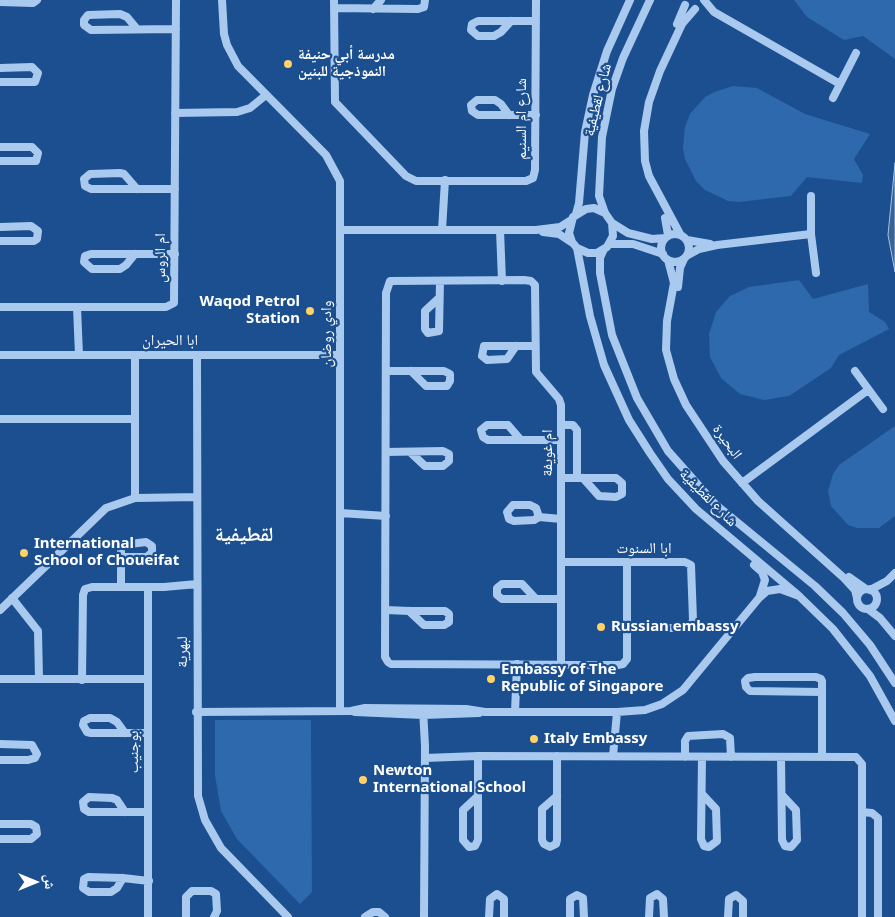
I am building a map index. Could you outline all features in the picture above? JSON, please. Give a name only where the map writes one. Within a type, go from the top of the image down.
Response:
[{"type":"street","points":[[0,2],[33,3],[37,0]]},
{"type":"street","name":"ام الروس","points":[[0,307],[171,306],[175,301],[176,0]]},
{"type":"street","name":"وادي روضان","points":[[222,0],[222,24],[227,45],[238,66],[326,154],[340,181],[340,711]]},
{"type":"street","points":[[373,9],[381,0]]},
{"type":"street","points":[[334,4],[373,9],[421,9],[425,0]]},
{"type":"street","name":"شارع ام السنيم","points":[[334,4],[334,96],[337,106],[410,179],[416,181],[531,180],[535,174],[536,0]]},
{"type":"street","name":"شارع لقطيفية","points":[[574,217],[579,203],[585,132],[593,95],[607,51],[630,0]]},
{"type":"street","name":"شارع لقطيفية","points":[[605,212],[598,188],[599,156],[605,118],[612,89],[625,51],[650,0]]},
{"type":"street","points":[[664,56],[682,24],[704,0],[714,12]]},
{"type":"street","points":[[662,254],[662,245],[667,236],[666,220],[654,193],[645,161],[643,125],[664,56],[684,2],[696,9],[714,12],[840,84]]},
{"type":"street","points":[[137,29],[127,17],[120,14],[88,15],[84,22],[86,28],[91,30],[176,29]]},
{"type":"street","points":[[511,21],[536,21]]},
{"type":"street","points":[[833,98],[856,53]]},
{"type":"street","points":[[0,68],[32,67],[37,70],[38,74],[35,82],[0,82]]},
{"type":"street","points":[[175,112],[239,111],[250,108],[263,92]]},
{"type":"street","points":[[509,115],[536,115]]},
{"type":"street","points":[[0,148],[32,147],[38,153],[36,161],[0,161]]},
{"type":"street","points":[[137,189],[124,174],[120,173],[90,174],[84,179],[86,186],[90,189],[137,189],[175,189]]},
{"type":"street","points":[[445,180],[445,230]]},
{"type":"street","points":[[654,193],[680,234],[687,240],[690,246],[686,257]]},
{"type":"street","points":[[811,196],[811,234],[816,273]]},
{"type":"street","points":[[340,230],[536,230],[560,227],[590,208],[605,212],[612,223],[614,232],[607,246]]},
{"type":"street","points":[[574,217],[569,228],[574,245]]},
{"type":"street","points":[[612,223],[624,232],[652,239],[680,234]]},
{"type":"street","points":[[0,227],[34,227],[37,229],[38,236],[37,239],[31,242],[0,241]]},
{"type":"street","points":[[502,230],[502,280]]},
{"type":"street","points":[[536,230],[559,234],[588,253],[607,246],[633,244],[650,248],[662,254],[668,260],[676,262],[699,249],[717,245],[811,234]]},
{"type":"street","points":[[633,244],[635,235]]},
{"type":"street","points":[[650,248],[652,239]]},
{"type":"street","points":[[687,240],[717,245]]},
{"type":"street","name":"شارع لقطيفية","points":[[574,245],[599,351],[629,420],[660,469],[682,495],[748,554],[799,596],[833,628],[872,678],[895,721]]},
{"type":"street","name":"شارع لقطيفية","points":[[607,246],[600,258],[600,273],[612,335],[637,398],[668,451],[715,504],[815,586],[842,613],[870,645],[895,683]]},
{"type":"street","points":[[135,254],[120,269],[92,269],[84,262],[85,256],[91,254],[135,254],[175,254]]},
{"type":"street","name":"البحيرة","points":[[669,322],[680,268],[686,257]]},
{"type":"street","name":"البحيرة","points":[[668,260],[674,283],[669,322],[670,351],[680,389],[700,423],[743,481],[777,516],[842,574],[868,590]]},
{"type":"street","name":"ام غويفة","points":[[560,664],[562,425],[560,402],[536,374],[534,285],[529,280],[393,280],[387,284],[385,657],[390,664],[560,664],[623,664],[627,659],[627,562]]},
{"type":"street","points":[[439,298],[440,281]]},
{"type":"street","points":[[76,307],[76,355]]},
{"type":"street","points":[[516,346],[535,346]]},
{"type":"street","name":"ابا الحيران","points":[[0,354],[340,355]]},
{"type":"street","points":[[135,355],[135,498]]},
{"type":"street","name":"لبهرية","points":[[196,355],[197,789],[208,826],[225,854],[288,917]]},
{"type":"street","points":[[386,372],[444,371],[450,374],[450,384],[444,387],[423,385],[411,372]]},
{"type":"street","points":[[855,371],[883,409]]},
{"type":"street","points":[[743,481],[868,390]]},
{"type":"street","points":[[0,419],[135,420]]},
{"type":"street","points":[[561,478],[580,478],[619,479],[623,485],[622,494],[616,497],[599,496],[580,478],[577,430],[573,425],[562,425]]},
{"type":"street","points":[[520,439],[561,440]]},
{"type":"street","points":[[386,452],[443,451],[449,454],[450,461],[444,466],[425,466],[410,452]]},
{"type":"street","points":[[0,610],[101,512],[119,502],[135,498],[197,497]]},
{"type":"street","points":[[340,516],[386,516]]},
{"type":"street","points":[[539,517],[561,519]]},
{"type":"street","points":[[748,554],[750,560],[762,572],[764,580],[759,598]]},
{"type":"street","points":[[121,557],[121,587]]},
{"type":"street","name":"ابا السنوت","points":[[561,562],[685,562],[691,565],[693,620],[691,626],[685,628],[627,628]]},
{"type":"street","points":[[868,609],[874,606],[887,581],[895,573]]},
{"type":"street","name":"البحيرة","points":[[842,574],[855,590],[858,598]]},
{"type":"street","points":[[887,581],[860,592],[858,598],[860,606],[868,609],[880,618],[895,636]]},
{"type":"street","points":[[82,680],[83,592],[89,587],[197,587]]},
{"type":"street","name":"بوجنيب","points":[[148,587],[148,917]]},
{"type":"street","points":[[196,712],[351,711],[362,713],[426,712],[466,715],[485,712],[614,712],[651,708],[677,696],[759,598],[767,591],[775,588],[799,596]]},
{"type":"street","points":[[868,590],[877,599],[881,610],[895,629]]},
{"type":"street","points":[[535,598],[561,599]]},
{"type":"street","points":[[10,600],[36,627],[39,635],[39,679]]},
{"type":"street","points":[[386,610],[410,610],[444,611],[449,614],[449,622],[444,625],[424,625],[410,610]]},
{"type":"street","points":[[517,664],[518,712]]},
{"type":"street","points":[[822,692],[750,691],[746,687],[745,681],[748,678],[755,677],[816,677],[822,681],[822,692],[822,757]]},
{"type":"street","points":[[0,679],[148,680]]},
{"type":"street","points":[[424,917],[426,712]]},
{"type":"street","points":[[613,752],[614,712]]},
{"type":"street","points":[[125,733],[110,718],[90,718],[84,721],[83,725],[87,732],[91,733],[125,733],[148,733]]},
{"type":"street","points":[[685,757],[685,741],[688,736],[723,734],[730,738],[731,757]]},
{"type":"street","points":[[0,744],[32,745],[37,754],[35,758],[28,760],[0,760]]},
{"type":"street","points":[[426,758],[557,756],[613,752],[685,757],[853,757],[861,761],[862,917]]},
{"type":"street","points":[[477,798],[463,810],[463,840],[469,847],[475,846],[478,840],[478,756]]},
{"type":"street","points":[[557,756],[557,796],[557,840],[556,844],[550,847],[544,844],[542,840],[542,809],[557,796]]},
{"type":"street","points":[[702,757],[701,839],[704,846],[709,847],[716,841],[716,809],[702,794]]},
{"type":"street","points":[[781,757],[782,840],[785,846],[791,847],[796,840],[796,810],[782,795]]},
{"type":"street","points":[[125,812],[117,800],[112,798],[89,797],[83,802],[84,809],[89,812],[125,812],[148,812]]},
{"type":"street","points":[[862,812],[874,814],[878,818],[878,917]]},
{"type":"street","points":[[0,824],[31,824],[36,828],[37,834],[31,839],[0,839]]},
{"type":"street","points":[[124,878],[117,888],[111,892],[89,892],[83,888],[82,883],[88,877],[124,878],[149,880]]},
{"type":"street","points":[[186,917],[186,897],[192,891],[211,891],[216,894],[216,915],[214,917]]},
{"type":"street","points":[[489,917],[490,899],[497,894],[504,899],[504,917]]},
{"type":"street","points":[[649,917],[650,898],[657,894],[663,900],[664,917]]},
{"type":"street","points":[[570,917],[570,899],[577,895],[583,898],[584,917]]},
{"type":"street","points":[[728,917],[729,899],[736,895],[743,900],[744,917]]},
{"type":"street","points":[[365,917],[373,912],[380,912],[385,917]]},
{"type":"shaded area","points":[[794,0],[895,0],[895,59],[863,36],[844,40],[807,17]]},
{"type":"shaded area","points":[[733,86],[757,88],[805,114],[870,134],[854,159],[863,175],[862,183],[807,177],[791,196],[739,202],[728,201],[705,190],[696,181],[685,159],[683,148],[685,127],[690,114],[705,97]]},
{"type":"shaded area","points":[[895,163],[895,272],[888,235]]},
{"type":"shaded area","points":[[799,280],[813,299],[868,284],[869,312],[885,322],[889,329],[839,355],[831,368],[789,396],[764,400],[740,394],[721,378],[710,357],[709,334],[716,312],[730,296],[749,287]]},
{"type":"shaded area","points":[[895,426],[895,516],[879,528],[857,528],[848,525],[831,506],[828,491],[833,474],[839,465]]},
{"type":"shaded area","points":[[215,720],[311,720],[312,892],[300,904],[237,839],[221,811],[215,775]]},
{"type":"place","name":"مدرسة أبي حنيفة النموذجية للبنين","points":[[288,64]]},
{"type":"place","name":"Waqod Petrol Station","points":[[310,311]]},
{"type":"place","name":"International School of Choueifat","points":[[24,553]]},
{"type":"place","name":"Russian embassy","points":[[601,627]]},
{"type":"place","name":"Embassy of The Republic of Singapore","points":[[491,679]]},
{"type":"place","name":"Italy Embassy","points":[[534,739]]},
{"type":"place","name":"Newton International School","points":[[363,780]]},
{"type":"district","name":"لقطيفية","points":[[244,535]]}]
